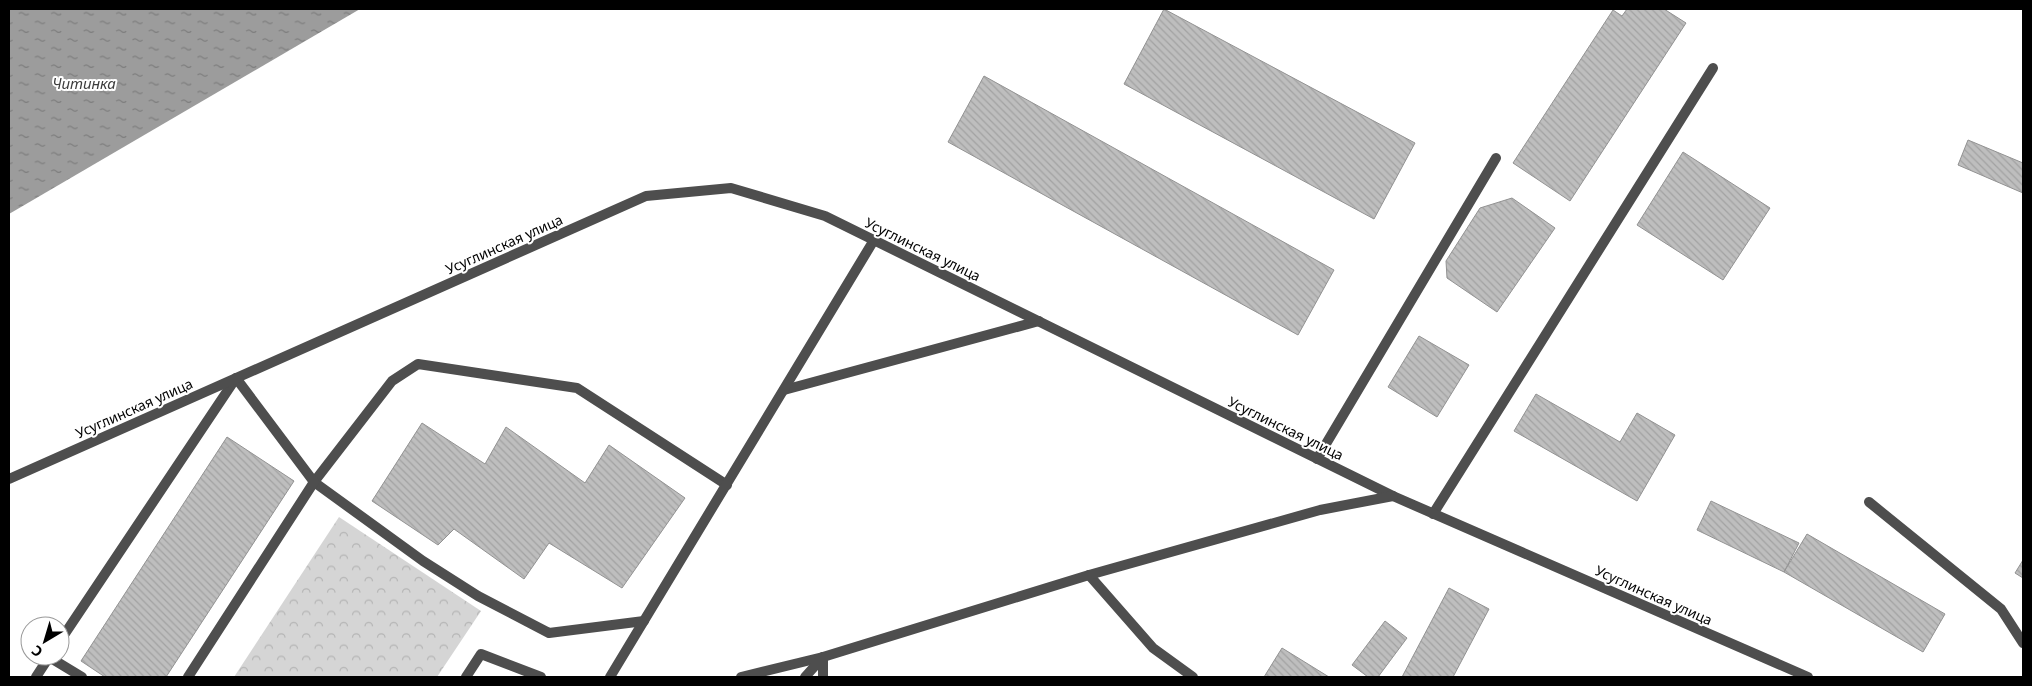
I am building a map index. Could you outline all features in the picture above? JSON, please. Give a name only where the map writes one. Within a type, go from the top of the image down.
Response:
[{"type":"street","points":[[1433,514],[1713,68]]},
{"type":"street","points":[[1317,458],[1496,158]]},
{"type":"street","name":"Усуглинская улица","points":[[9,479],[646,196],[731,188],[825,216],[1393,496],[1808,677]]},
{"type":"street","points":[[610,677],[874,240]]},
{"type":"street","points":[[784,390],[1039,321]]},
{"type":"street","points":[[188,677],[314,482],[392,381],[418,364],[577,388],[727,485]]},
{"type":"street","points":[[70,626],[236,378],[314,482],[431,566],[478,596],[549,633],[644,621]]},
{"type":"street","points":[[741,677],[823,657],[1089,575],[1320,510],[1393,496]]},
{"type":"street","points":[[1869,502],[2001,609],[2023,643]]},
{"type":"street","points":[[1089,575],[1153,648],[1193,677]]},
{"type":"street","points":[[466,677],[481,654],[541,677]]},
{"type":"street","points":[[805,677],[823,657]]},
{"type":"street","points":[[823,657],[823,677]]},
{"type":"street","points":[[36,677],[43,666]]},
{"type":"street","points":[[65,666],[82,677]]},
{"type":"green space","points":[[339,517],[481,611],[437,677],[234,677]]},
{"type":"water","name":"Читинка","points":[[9,9],[360,9],[9,214]]},
{"type":"building","points":[[1164,9],[1415,143],[1374,219],[1124,84]]},
{"type":"building","points":[[1627,9],[1664,9],[1686,23],[1570,201],[1513,163],[1613,10],[1622,16]]},
{"type":"building","points":[[984,76],[1334,270],[1298,335],[948,142]]},
{"type":"building","points":[[1968,140],[2023,163],[2023,193],[1958,165]]},
{"type":"building","points":[[1683,152],[1770,208],[1723,280],[1637,225]]},
{"type":"building","points":[[1512,198],[1555,228],[1497,312],[1447,278],[1446,261],[1480,208]]},
{"type":"building","points":[[1419,336],[1469,365],[1437,417],[1388,387]]},
{"type":"building","points":[[1536,394],[1620,442],[1637,413],[1675,435],[1637,501],[1514,431]]},
{"type":"building","points":[[422,423],[485,464],[506,427],[585,483],[609,445],[685,498],[622,588],[549,543],[524,579],[454,529],[438,545],[372,501]]},
{"type":"building","points":[[227,437],[294,481],[166,677],[105,677],[81,661]]},
{"type":"building","points":[[1711,501],[1799,543],[1784,572],[1697,530]]},
{"type":"building","points":[[1807,534],[1945,614],[1923,652],[1784,572]]},
{"type":"building","points":[[2023,560],[2023,578],[2015,573]]},
{"type":"building","points":[[1449,588],[1489,609],[1453,677],[1402,677]]},
{"type":"building","points":[[1385,621],[1407,638],[1378,677],[1368,677],[1352,665]]},
{"type":"building","points":[[1282,648],[1329,677],[1264,677]]}]
